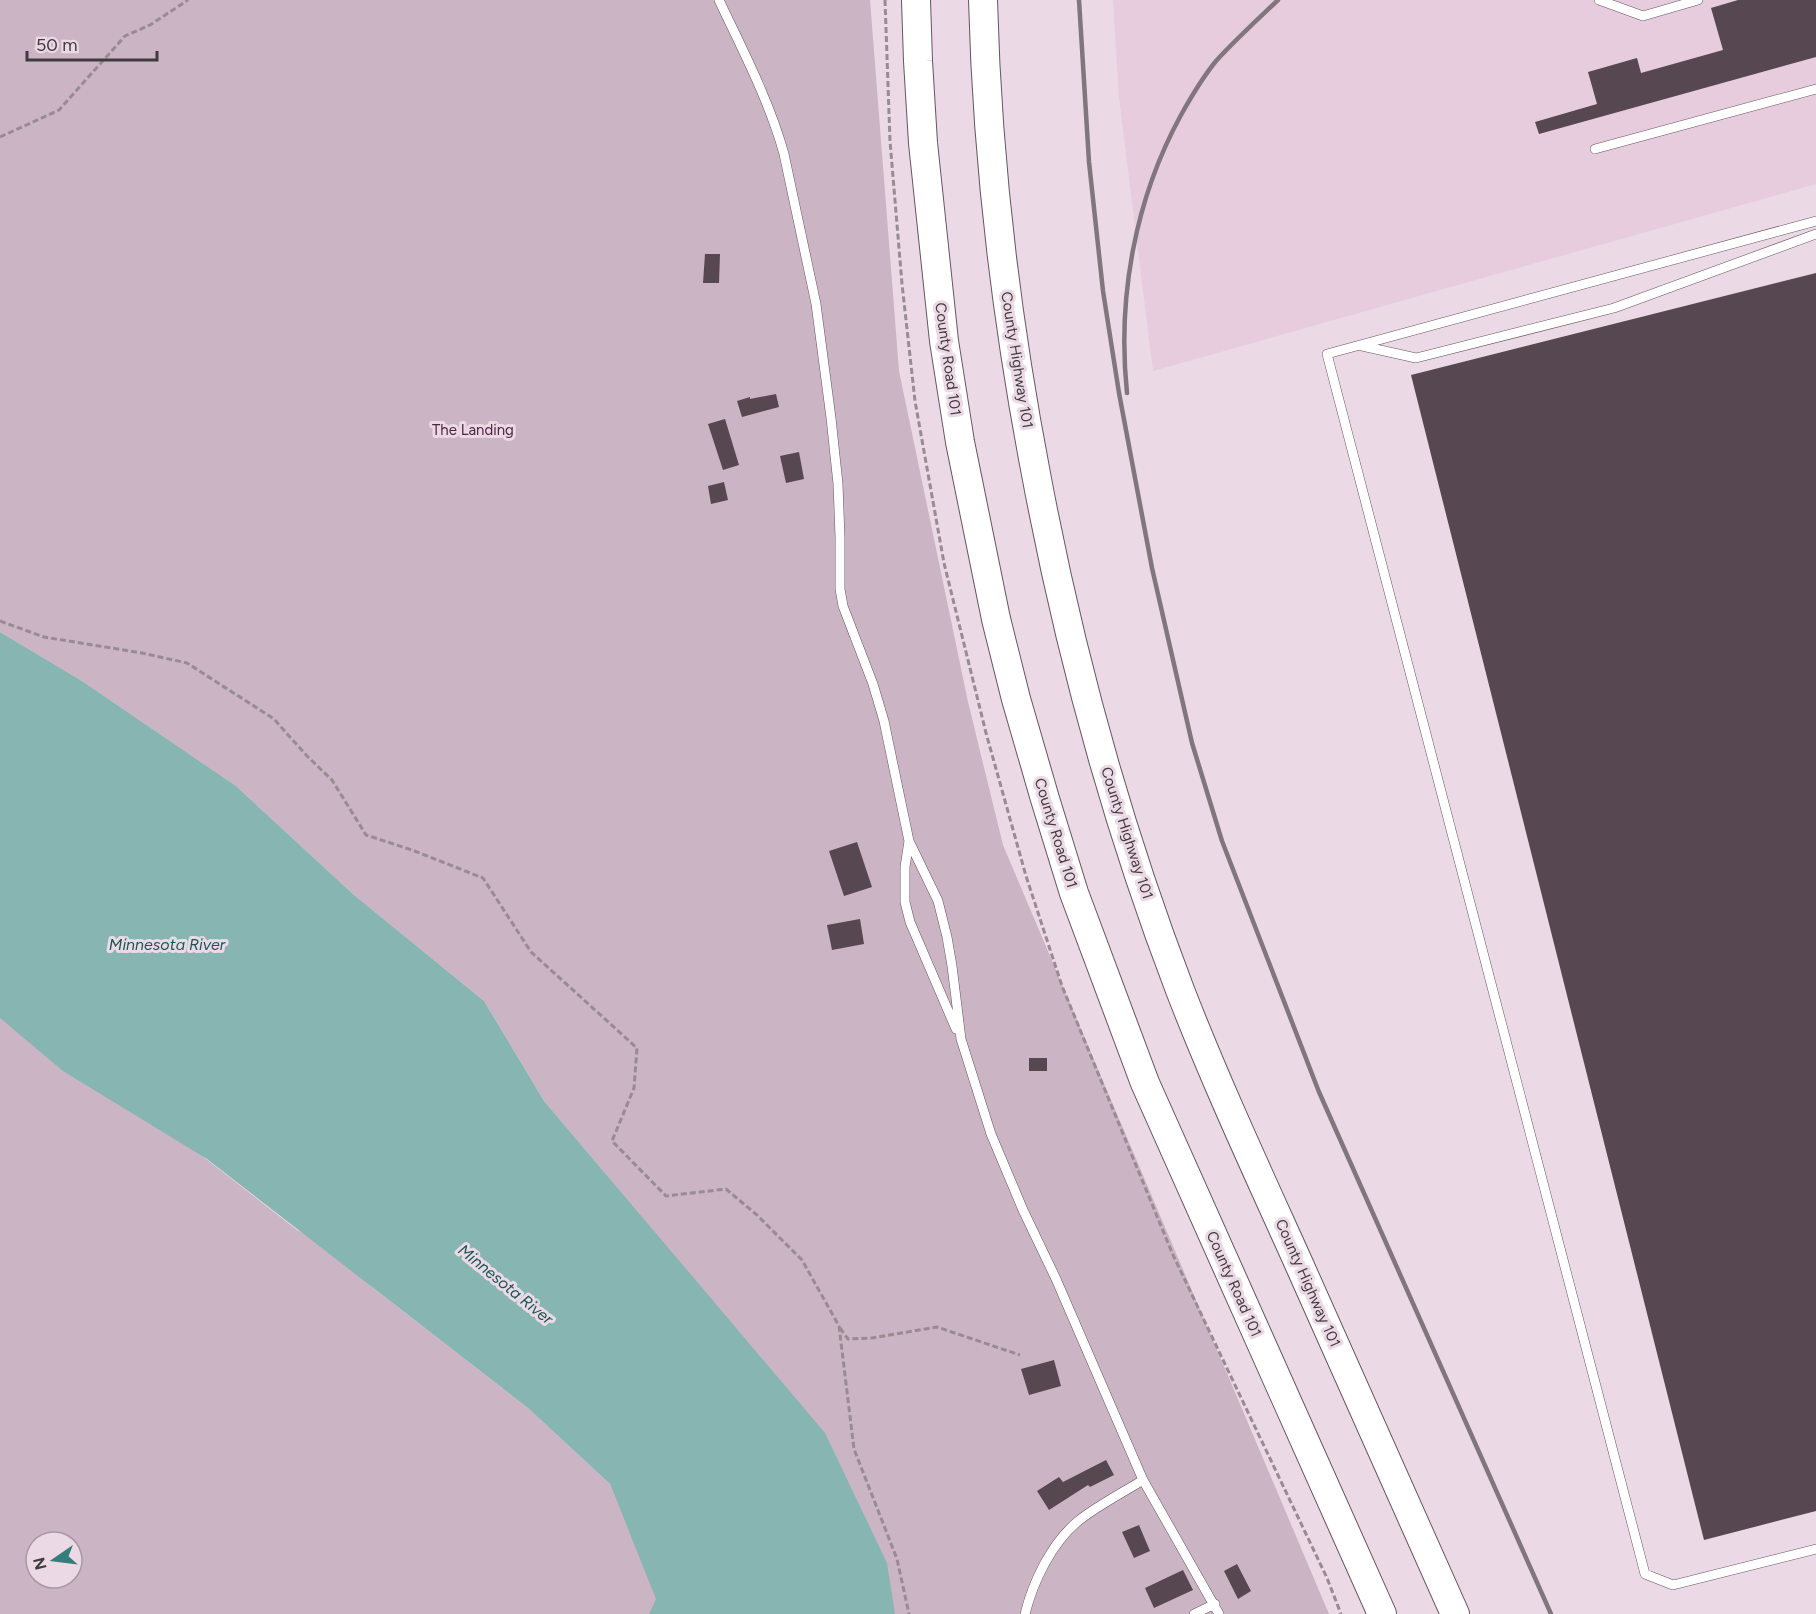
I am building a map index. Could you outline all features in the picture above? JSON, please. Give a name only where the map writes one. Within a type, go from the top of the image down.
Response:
[{"type":"main road","name":"County Road 101","points":[[916,0],[923,143],[944,341],[960,442],[996,619],[1044,799],[1074,893],[1145,1083],[1382,1614]]},
{"type":"main road","name":"County Highway 101","points":[[983,0],[991,159],[1016,358],[1047,529],[1070,638],[1102,758],[1155,922],[1199,1039],[1455,1614]]},
{"type":"lane","points":[[719,0],[747,56],[778,133],[784,154],[816,304],[831,418],[838,484],[840,589],[843,606],[873,684],[884,721],[909,841],[938,901],[952,966],[961,1039]]},
{"type":"lane","points":[[1599,0],[1643,16],[1698,0]]},
{"type":"lane","points":[[1595,149],[1816,89]]},
{"type":"lane","points":[[1816,221],[1328,354],[1645,1574],[1673,1585],[1816,1549]]},
{"type":"lane","points":[[1360,345],[1416,358],[1614,308],[1816,234]]},
{"type":"lane","points":[[909,841],[905,867],[905,902],[910,922],[961,1039],[991,1134],[1143,1480],[1219,1614]]},
{"type":"lane","points":[[1025,1614],[1035,1580],[1065,1533],[1078,1521],[1143,1480]]},
{"type":"lane","points":[[1194,1614],[1215,1604]]},
{"type":"path","points":[[0,137],[59,110],[125,36],[150,25],[188,0]]},
{"type":"path","points":[[0,621],[44,637],[187,663],[274,720],[332,780],[366,835],[483,878],[531,952],[637,1048],[634,1088],[612,1141],[666,1196],[726,1189],[758,1215],[802,1260],[848,1339],[872,1338],[937,1327],[1020,1354]]},
{"type":"path","points":[[839,1326],[854,1449],[897,1559],[909,1614]]},
{"type":"shaded area","points":[[1113,0],[1816,0],[1816,184],[1153,371],[1119,97]]},
{"type":"green space","name":"The Landing","points":[[0,0],[870,0],[899,371],[968,702],[1003,845],[1329,1614],[891,1614],[642,1217],[544,1101],[484,1001],[354,895],[236,786],[82,681],[0,632]]},
{"type":"green space","points":[[0,972],[206,1159],[297,1230],[319,1241],[373,1288],[528,1408],[610,1484],[631,1536],[689,1614],[0,1614]]},
{"type":"water","name":"Minnesota River","points":[[0,632],[82,681],[236,786],[354,895],[484,1001],[544,1101],[825,1433],[887,1563],[895,1614],[649,1614],[656,1599],[610,1484],[528,1408],[207,1159],[63,1071],[0,1018]]},
{"type":"building","points":[[1738,0],[1816,0],[1816,57],[1539,134],[1535,122],[1597,104],[1588,72],[1637,58],[1641,73],[1723,50],[1711,8]]},
{"type":"building","points":[[705,254],[720,254],[719,283],[703,283]]},
{"type":"building","points":[[1816,273],[1816,1511],[1704,1540],[1411,375]]},
{"type":"building","points":[[776,394],[779,407],[742,417],[737,401]]},
{"type":"building","points":[[725,419],[739,465],[723,470],[708,424]]},
{"type":"building","points":[[799,452],[804,479],[786,483],[780,456]]},
{"type":"building","points":[[724,482],[728,500],[711,504],[708,486]]},
{"type":"building","points":[[857,842],[872,887],[844,896],[829,851]]},
{"type":"building","points":[[860,919],[864,944],[832,950],[827,925]]},
{"type":"building","points":[[1029,1058],[1047,1058],[1047,1071],[1029,1071]]},
{"type":"building","points":[[1054,1360],[1061,1386],[1029,1395],[1021,1369]]},
{"type":"building","points":[[1106,1460],[1114,1475],[1090,1487],[1088,1485],[1049,1510],[1037,1491],[1059,1477],[1063,1482]]},
{"type":"building","points":[[1139,1525],[1150,1551],[1134,1558],[1122,1532]]},
{"type":"building","points":[[1237,1564],[1251,1591],[1238,1599],[1224,1571]]},
{"type":"building","points":[[1183,1570],[1193,1590],[1154,1608],[1145,1588]]},
{"type":"railway","points":[[1079,0],[1089,162],[1103,291],[1119,393],[1152,568],[1192,743],[1222,841],[1319,1092],[1551,1614]]},
{"type":"railway","points":[[1127,393],[1125,321],[1133,250],[1141,215],[1165,147],[1206,74],[1231,45],[1278,0]]}]
